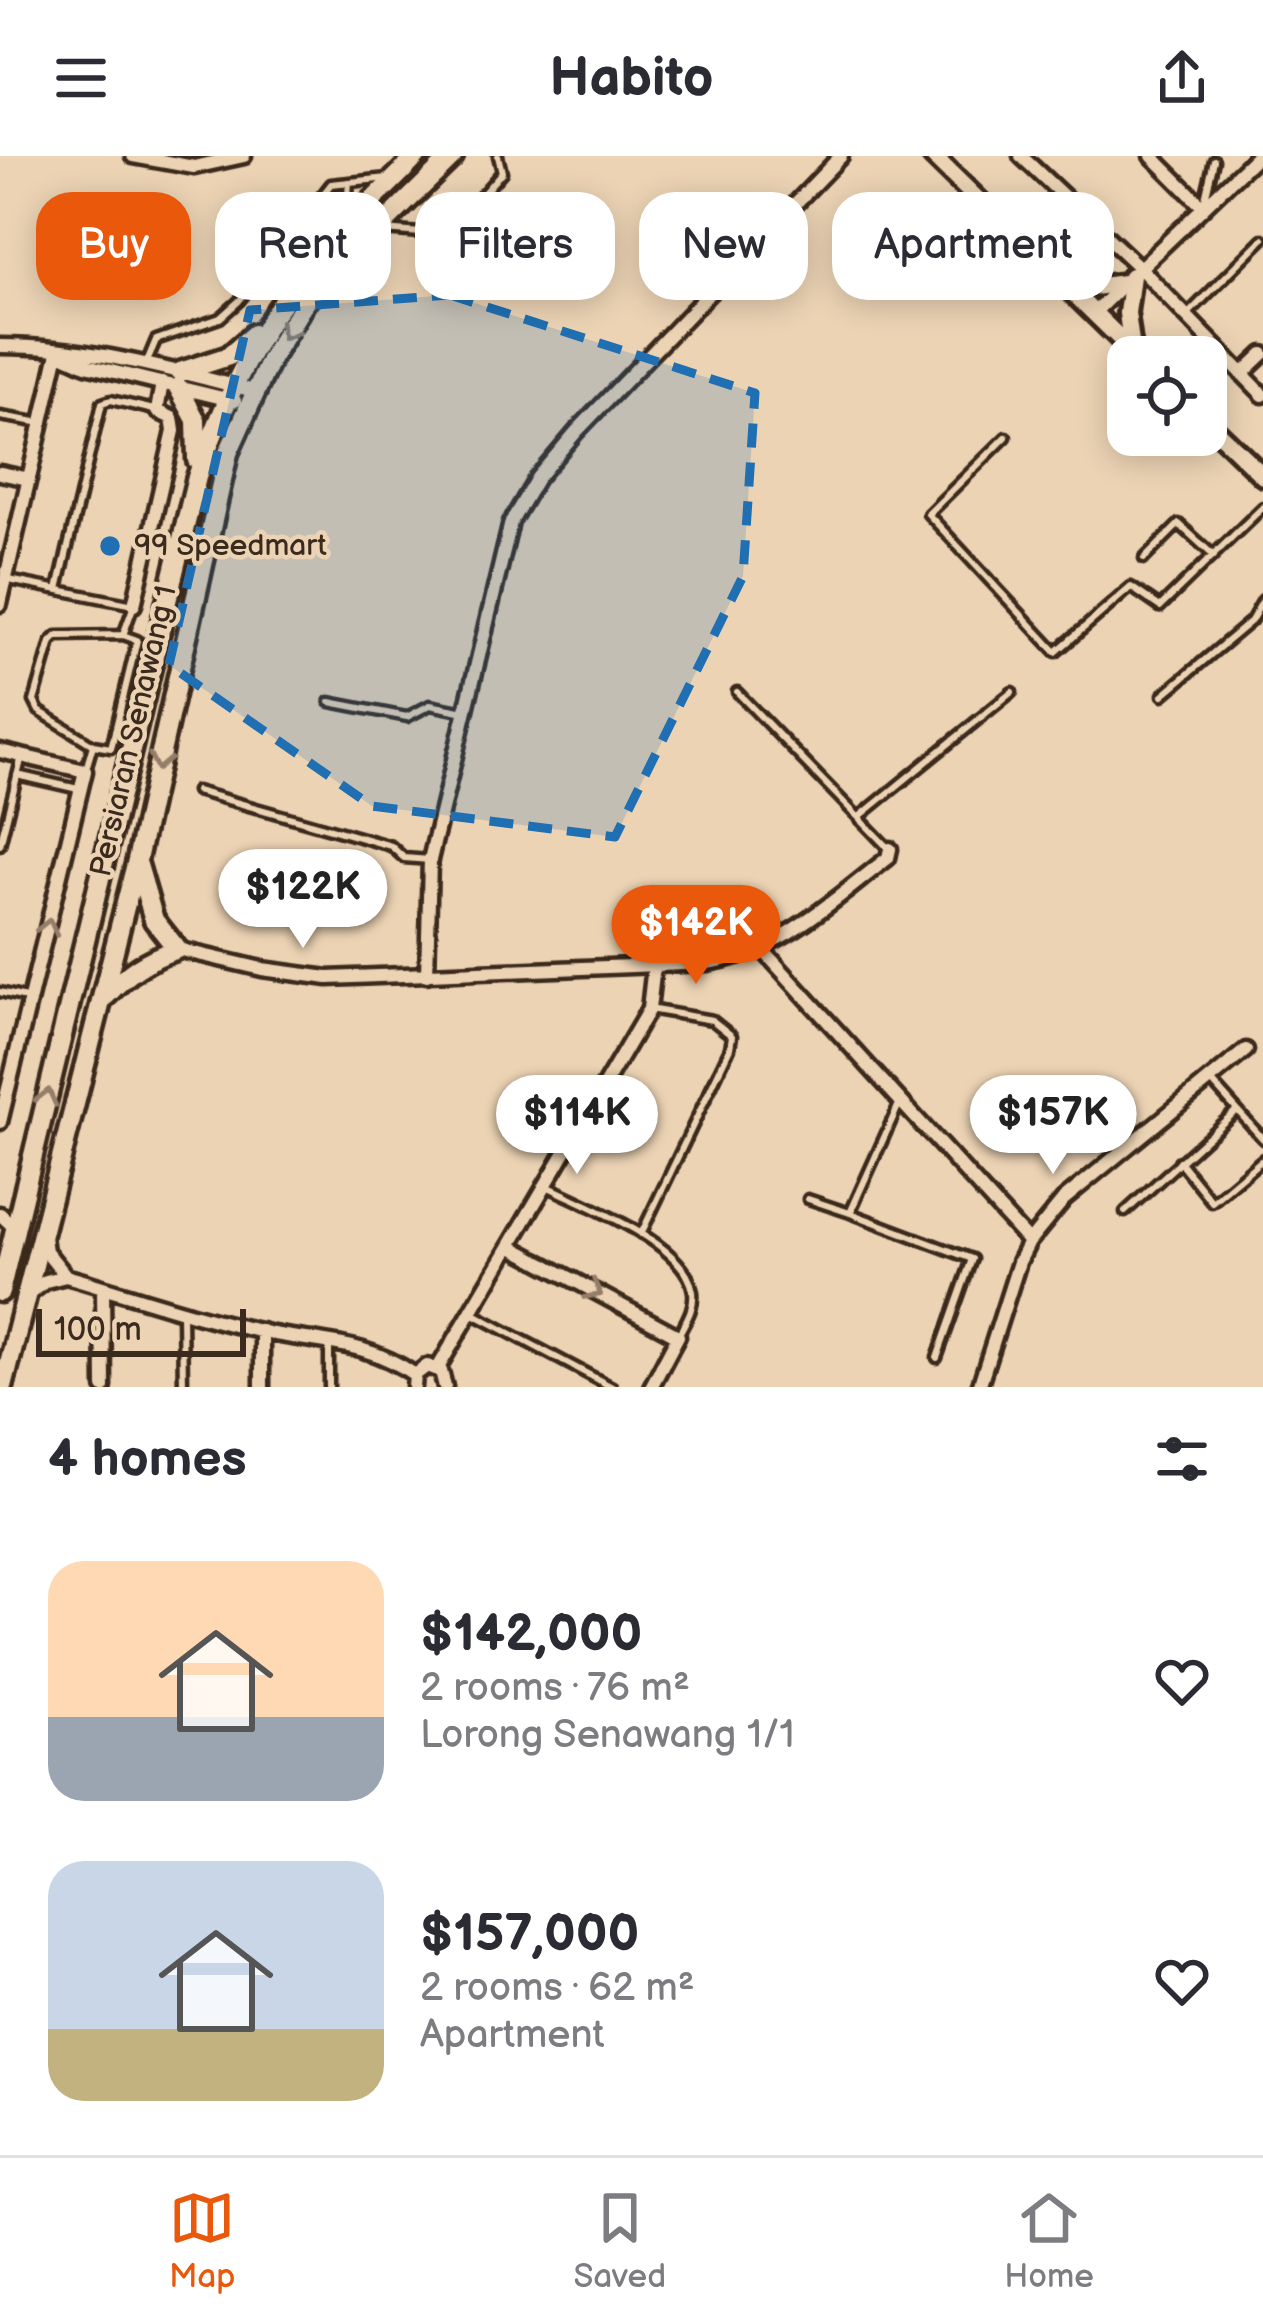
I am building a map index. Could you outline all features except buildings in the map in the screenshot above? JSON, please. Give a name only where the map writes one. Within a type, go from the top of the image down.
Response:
[{"type":"main road","name":"Persiaran Senawang 1","points":[[383,192],[418,156]]},
{"type":"main road","name":"Persiaran Senawang 1","points":[[391,213],[453,156]]},
{"type":"main road","name":"Persiaran Senawang 1","points":[[1,1284],[8,1221],[137,738],[197,477],[229,392],[285,300]]},
{"type":"main road","name":"Persiaran Senawang 1","points":[[3,1387],[137,860],[220,478],[252,398],[306,300]]},
{"type":"main road","points":[[197,477],[196,420],[173,381],[230,356],[275,316]]},
{"type":"main road","points":[[102,1000],[128,971],[177,949],[147,904],[137,860]]},
{"type":"street","points":[[134,156],[194,167],[244,156]]},
{"type":"street","points":[[427,976],[430,860],[511,522],[537,478],[585,422],[841,156]]},
{"type":"street","points":[[932,156],[969,192]]},
{"type":"street","points":[[1021,156],[1132,276],[1186,316],[1263,395]]},
{"type":"street","points":[[1152,156],[1203,207]]},
{"type":"street","points":[[1094,313],[1257,156]]},
{"type":"street","points":[[1114,281],[1132,276]]},
{"type":"street","points":[[1132,276],[1127,314],[1132,336]]},
{"type":"street","points":[[1081,300],[1118,336]]},
{"type":"street","points":[[0,346],[90,350],[146,364],[173,381]]},
{"type":"street","points":[[58,352],[86,365],[252,398]]},
{"type":"street","points":[[0,604],[58,352]]},
{"type":"street","points":[[1242,374],[1263,353]]},
{"type":"street","points":[[134,605],[174,431],[172,418],[157,410],[173,381]]},
{"type":"street","points":[[1227,441],[1263,476]]},
{"type":"street","points":[[0,473],[29,479]]},
{"type":"street","points":[[0,751],[85,771],[0,1122]]},
{"type":"street","points":[[177,949],[262,969],[328,978],[654,966],[737,958],[780,941],[888,858],[890,849]]},
{"type":"street","points":[[762,949],[1029,1241]]},
{"type":"street","points":[[438,1368],[649,1009],[654,966]]},
{"type":"street","points":[[979,1387],[1029,1241],[1064,1199],[1246,1050]]},
{"type":"street","points":[[42,1225],[46,1250],[66,1276]]},
{"type":"street","points":[[511,1246],[678,1336],[652,1387]]},
{"type":"street","points":[[24,1300],[46,1281],[66,1276],[262,1331],[387,1355],[414,1381],[428,1366],[438,1368],[445,1387]]},
{"type":"street","points":[[103,1287],[104,1387]]},
{"type":"street","points":[[262,1331],[262,1387]]},
{"type":"lane","points":[[391,230],[448,235],[502,172],[498,156]]},
{"type":"lane","points":[[1203,207],[1214,160]]},
{"type":"lane","points":[[146,364],[156,340],[220,318],[239,301],[331,184],[397,177]]},
{"type":"lane","points":[[348,192],[349,182]]},
{"type":"lane","points":[[1186,316],[1263,239]]},
{"type":"lane","points":[[58,590],[102,403],[111,400],[157,410]]},
{"type":"lane","points":[[0,416],[42,424]]},
{"type":"lane","points":[[1006,437],[928,514],[1056,652],[1131,587],[1160,607],[1263,508]]},
{"type":"lane","points":[[1144,559],[1180,524],[1214,556]]},
{"type":"lane","points":[[0,528],[17,531]]},
{"type":"lane","points":[[3,579],[134,605],[123,635]]},
{"type":"lane","points":[[1163,695],[1251,621],[1263,599]]},
{"type":"lane","points":[[123,635],[137,640],[111,748],[92,745],[39,711],[34,701],[51,642],[57,636],[123,635]]},
{"type":"lane","points":[[134,654],[155,656]]},
{"type":"lane","points":[[737,692],[890,849]]},
{"type":"lane","points":[[859,817],[1012,692]]},
{"type":"lane","points":[[330,703],[407,718],[430,705],[465,712]]},
{"type":"lane","points":[[115,730],[137,738]]},
{"type":"lane","points":[[85,771],[92,745]]},
{"type":"lane","points":[[0,845],[22,756]]},
{"type":"lane","points":[[17,775],[81,790]]},
{"type":"lane","points":[[196,790],[392,846],[404,858],[430,860]]},
{"type":"lane","points":[[0,992],[30,999]]},
{"type":"lane","points":[[640,1234],[730,1048],[731,1036],[712,1020],[649,1009]]},
{"type":"lane","points":[[1210,1079],[1263,1139]]},
{"type":"lane","points":[[850,1213],[901,1101]]},
{"type":"lane","points":[[1125,1212],[1237,1109]]},
{"type":"lane","points":[[1179,1161],[1213,1202],[1263,1160]]},
{"type":"lane","points":[[545,1185],[667,1250],[688,1276],[693,1294],[678,1336]]},
{"type":"lane","points":[[808,1199],[972,1258],[937,1358]]},
{"type":"lane","points":[[182,1309],[182,1387]]},
{"type":"lane","points":[[471,1312],[612,1387]]},
{"type":"lane","points":[[329,1342],[329,1387]]},
{"type":"highlighted area","points":[[450,295],[755,393],[743,576],[615,837],[372,806],[169,665],[250,310]]},
{"type":"place","name":"99 Speedmart","points":[[110,546]]}]
